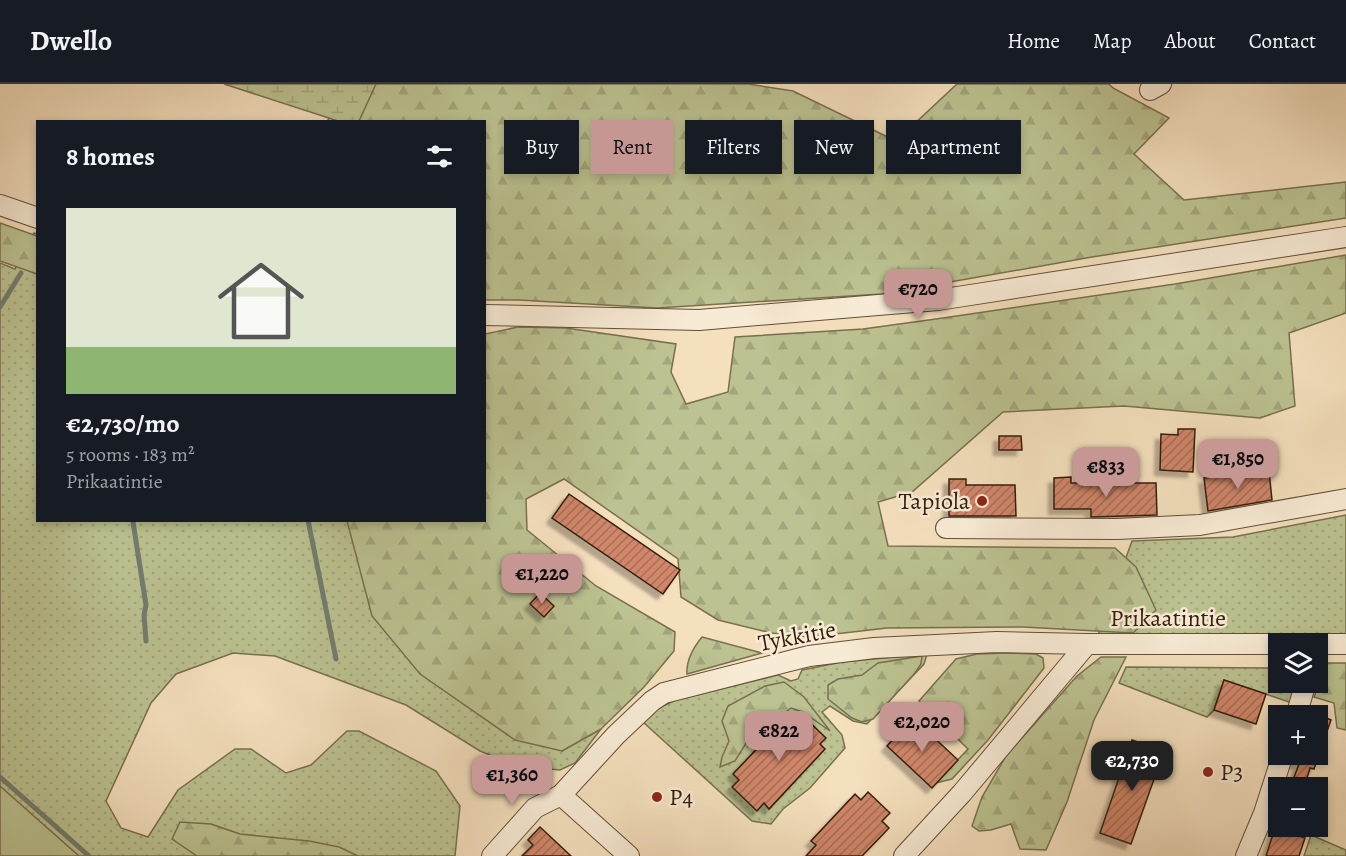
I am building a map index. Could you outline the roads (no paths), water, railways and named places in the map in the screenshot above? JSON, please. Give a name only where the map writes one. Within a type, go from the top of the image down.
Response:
[{"type":"street","points":[[0,206],[36,217]]},
{"type":"street","points":[[486,315],[699,320],[938,300],[1346,237]]},
{"type":"street","points":[[946,528],[1116,529],[1190,526],[1346,499]]},
{"type":"street","name":"Tykkitie","points":[[561,795],[616,735],[652,701],[664,693],[787,661],[874,648],[997,642],[1087,644]]},
{"type":"street","name":"Prikaatintie","points":[[904,856],[962,793],[1087,644],[1268,645]]},
{"type":"street","name":"Prikaatintie","points":[[1328,645],[1346,644]]},
{"type":"street","points":[[1246,856],[1264,813],[1279,765]]},
{"type":"street","points":[[492,856],[535,808],[561,795],[629,856]]},
{"type":"waterway","points":[[0,307],[21,273]]},
{"type":"waterway","points":[[133,522],[146,605],[144,615],[146,641]]},
{"type":"waterway","points":[[308,522],[336,659]]},
{"type":"waterway","points":[[0,777],[89,856]]},
{"type":"place","name":"Tapiola","points":[[982,501]]},
{"type":"place","name":"P3","points":[[1208,772]]},
{"type":"place","name":"P4","points":[[657,797]]}]
